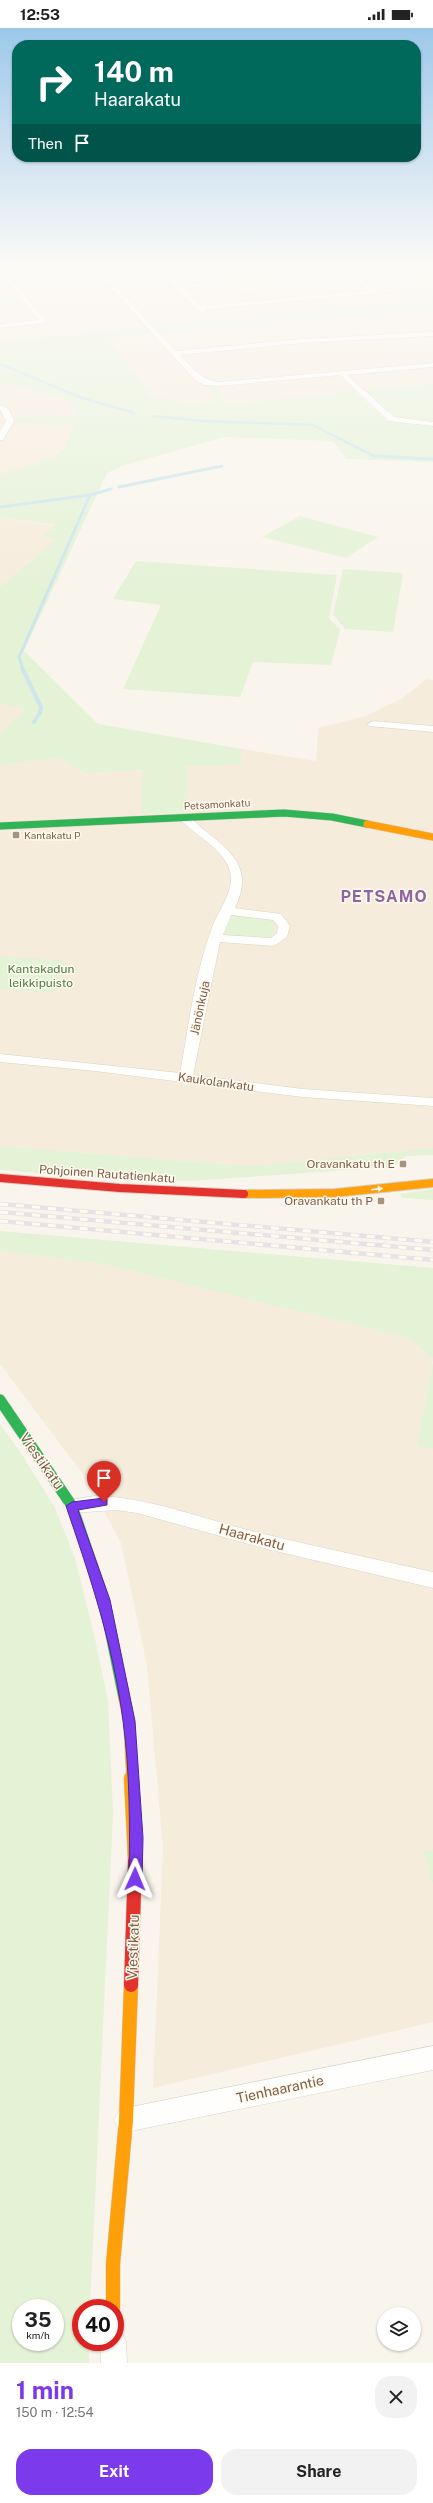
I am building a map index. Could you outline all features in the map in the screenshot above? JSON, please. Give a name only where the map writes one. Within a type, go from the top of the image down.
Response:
[{"type":"street","points":[[193,373],[198,378],[213,384],[330,373]]},
{"type":"street","points":[[341,373],[384,414],[398,421],[433,424]]},
{"type":"street","points":[[0,407],[6,411],[10,421],[0,438]]},
{"type":"street","points":[[373,724],[433,730]]},
{"type":"street","name":"Petsamonkatu","points":[[0,826],[73,821],[261,813],[307,814],[433,837]]},
{"type":"street","name":"Jänönkuja","points":[[184,817],[192,827],[230,858],[235,867],[235,887],[228,911],[219,924],[186,1078]]},
{"type":"street","points":[[216,938],[274,942],[283,934],[284,926],[277,916],[228,911]]},
{"type":"street","name":"Kaukolankatu","points":[[0,1058],[186,1078],[303,1093],[433,1102]]},
{"type":"street","name":"Pohjoinen Rautatienkatu","points":[[0,1178],[135,1189],[279,1195],[324,1194],[433,1184]]},
{"type":"street","name":"Pohjoinen Rautatienkatu","points":[[212,1192],[298,1184]]},
{"type":"street","name":"Viestikatu","points":[[0,1400],[72,1506],[104,1600],[129,1721],[136,1838],[126,2120],[112,2264],[113,2299]]},
{"type":"street","name":"Haarakatu","points":[[72,1506],[93,1502],[114,1502],[171,1513],[242,1536],[433,1580]]},
{"type":"street","name":"Tienhaarantie","points":[[126,2120],[433,2058]]},
{"type":"street","points":[[113,2351],[114,2363]]},
{"type":"shaded area","points":[[134,373],[433,373],[433,384],[228,405],[214,385],[205,384],[218,401],[189,404],[151,396]]},
{"type":"shaded area","points":[[0,382],[70,400],[76,417],[11,423],[74,424],[64,449],[49,460],[0,474]]},
{"type":"shaded area","points":[[0,517],[55,526],[43,536],[57,539],[0,587]]},
{"type":"shaded area","points":[[427,679],[433,680],[433,1148],[250,1166],[0,1146],[0,765],[59,758],[85,773],[144,770],[189,812],[186,765],[241,765],[242,749],[316,761],[318,728],[363,717],[401,699]]},
{"type":"shaded area","points":[[0,704],[27,709],[0,734]]},
{"type":"shaded area","points":[[0,1251],[103,1264],[410,1338],[433,1359],[417,1446],[433,1449],[433,1849],[423,1852],[433,1885],[433,2022],[153,2088],[163,1847],[147,1666],[121,1543],[88,1481],[0,1364]]},
{"type":"green space","points":[[0,373],[134,373],[151,396],[189,404],[218,401],[204,383],[214,385],[228,405],[355,391],[382,416],[396,422],[433,426],[433,462],[346,459],[333,441],[224,437],[125,465],[107,473],[24,651],[98,724],[242,749],[241,765],[186,766],[189,812],[141,814],[143,770],[85,773],[59,758],[0,765],[0,734],[26,709],[0,704],[0,587],[57,539],[43,536],[55,525],[0,517],[0,474],[49,460],[64,449],[74,425],[10,423],[12,417],[76,416],[70,400],[0,382]]},
{"type":"green space","points":[[433,384],[433,421],[395,417],[361,390]]},
{"type":"green space","points":[[300,516],[378,537],[346,558],[262,537]]},
{"type":"green space","points":[[136,561],[337,575],[329,618],[340,630],[331,665],[253,662],[240,697],[123,689],[161,605],[113,599]]},
{"type":"green space","points":[[343,569],[403,573],[393,632],[345,629],[333,614]]},
{"type":"green space","points":[[237,915],[274,919],[275,929],[271,936],[252,939],[233,937],[221,932],[227,918]]},
{"type":"green space","name":"Kantakadun leikkipuisto","points":[[0,956],[66,961],[55,993],[0,989]]},
{"type":"green space","points":[[0,1146],[250,1166],[433,1148],[433,1155],[406,1156],[393,1167],[189,1181],[141,1181],[0,1170]]},
{"type":"green space","points":[[433,1189],[433,1200],[402,1198],[400,1194]]},
{"type":"green space","points":[[0,1231],[433,1268],[433,1359],[409,1338],[103,1264],[0,1251]]},
{"type":"green space","points":[[433,1361],[433,1449],[417,1446]]},
{"type":"green space","points":[[0,1424],[21,1453],[55,1508],[75,1558],[95,1639],[108,1701],[113,1814],[90,2299],[72,2299],[72,2351],[89,2351],[89,2363],[0,2363]]},
{"type":"green space","points":[[433,1849],[433,1885],[423,1851]]},
{"type":"waterway","points":[[22,373],[82,398],[134,413]]},
{"type":"waterway","points":[[152,416],[204,421],[313,425],[348,443]]},
{"type":"waterway","points":[[348,443],[374,456],[433,459]]},
{"type":"waterway","points":[[119,487],[222,466]]},
{"type":"waterway","points":[[90,495],[111,489]]},
{"type":"waterway","points":[[0,507],[90,495]]},
{"type":"waterway","points":[[23,669],[19,657],[90,495]]},
{"type":"waterway","points":[[22,668],[41,707],[40,713],[34,722]]},
{"type":"railway","points":[[0,1204],[433,1242]]},
{"type":"railway","points":[[0,1212],[433,1250]]},
{"type":"railway","points":[[0,1221],[433,1260]]},
{"type":"traffic: fast","points":[[0,826],[284,813],[332,817],[367,824]]},
{"type":"traffic: fast","points":[[0,1400],[72,1506],[104,1600],[124,1698]]},
{"type":"traffic: slow","points":[[367,824],[433,837]]},
{"type":"traffic: slow","points":[[244,1194],[335,1193],[433,1183]]},
{"type":"traffic: slow","points":[[124,1698],[129,1721],[135,1861]]},
{"type":"traffic: slow","points":[[113,2299],[113,2264],[126,2120],[131,1985]]},
{"type":"traffic: jam","points":[[0,1178],[120,1188],[244,1194]]},
{"type":"traffic: jam","points":[[131,1985],[135,1861]]},
{"type":"place","name":"Kantakatu P","points":[[16,835]]},
{"type":"place","name":"Oravankatu th E","points":[[403,1164]]},
{"type":"place","name":"Oravankatu th P","points":[[381,1201]]},
{"type":"district","name":"PETSAMO","points":[[384,896]]},
{"type":"route","points":[[104,1502],[93,1502],[72,1506],[84,1536],[104,1600],[121,1672],[129,1721],[134,1781],[136,1838],[135,1879]]}]
